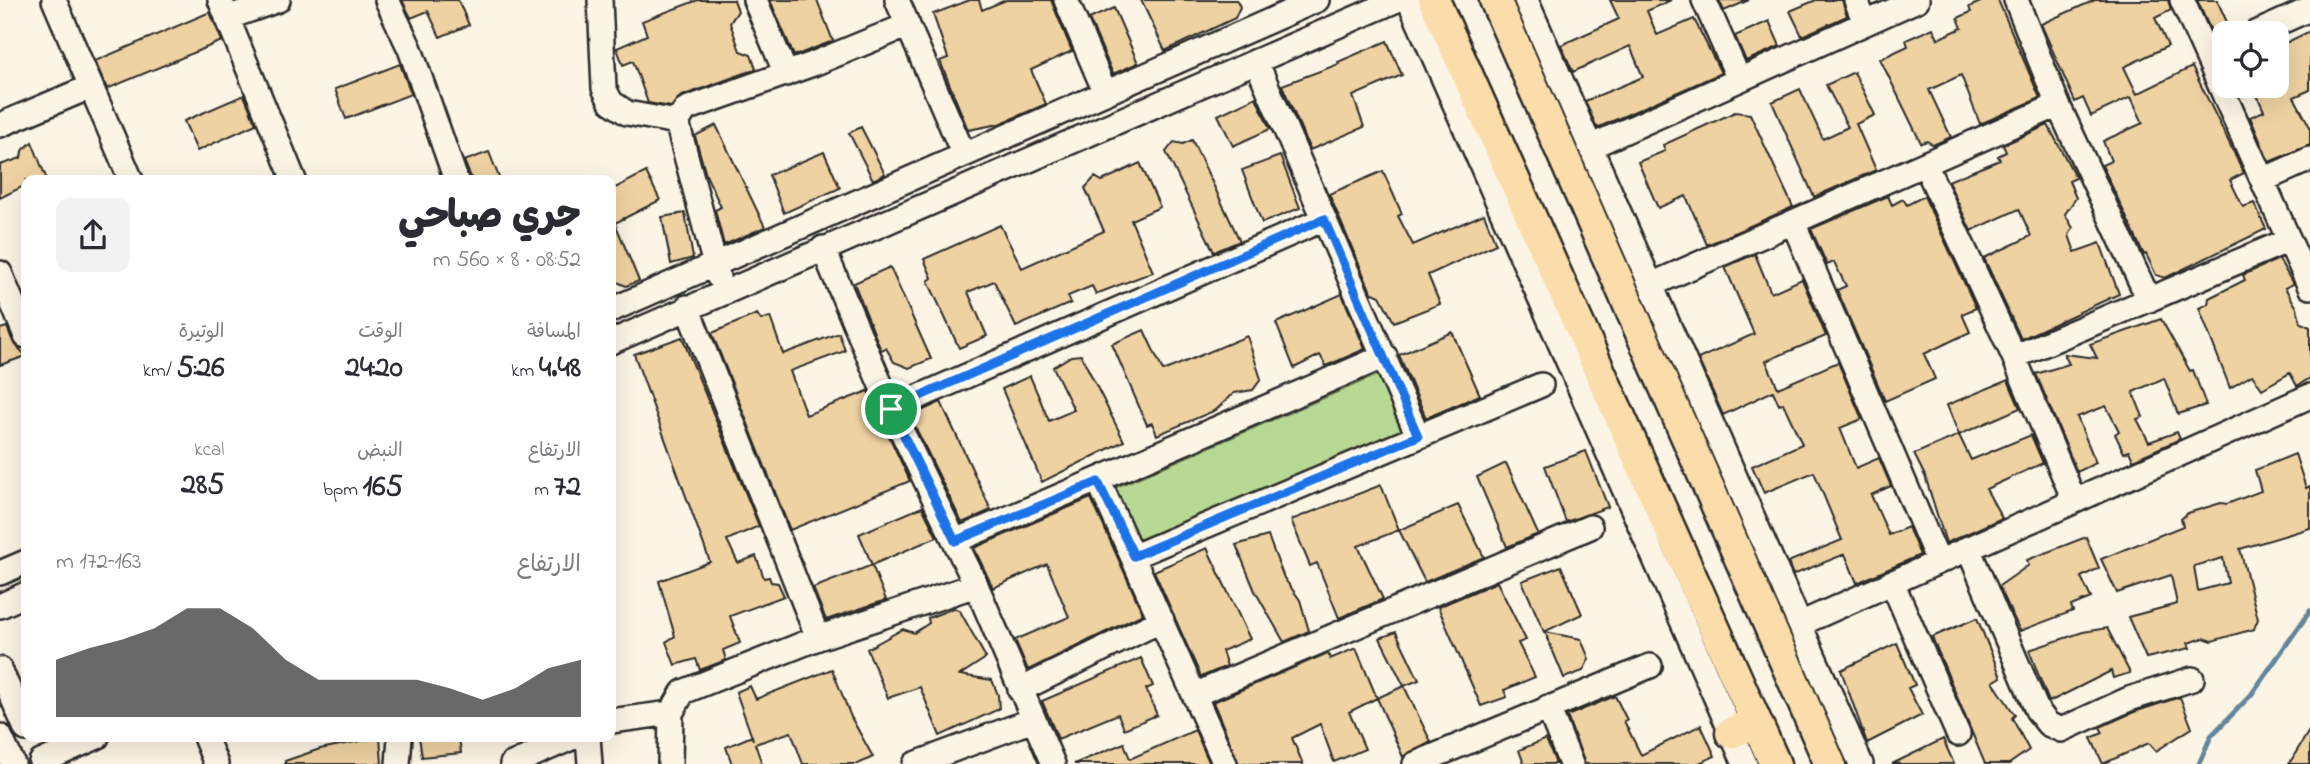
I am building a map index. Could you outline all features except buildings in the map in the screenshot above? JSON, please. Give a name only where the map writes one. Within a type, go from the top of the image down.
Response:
[{"type":"main road","points":[[1434,0],[1744,727],[1775,764]]},
{"type":"main road","points":[[1495,0],[1830,764]]},
{"type":"street","points":[[54,0],[129,175]]},
{"type":"street","points":[[278,0],[224,9],[292,175]]},
{"type":"street","points":[[387,0],[410,49],[454,175]]},
{"type":"street","points":[[600,0],[604,88],[611,102],[627,113],[677,122]]},
{"type":"street","points":[[755,0],[786,74]]},
{"type":"street","points":[[897,0],[963,153]]},
{"type":"street","points":[[1066,0],[1105,92]]},
{"type":"street","points":[[616,308],[963,153],[1317,0]]},
{"type":"street","points":[[616,340],[724,290],[1397,0]]},
{"type":"street","points":[[1409,0],[1744,727],[1745,764]]},
{"type":"street","points":[[1526,0],[1802,623],[1861,764]]},
{"type":"street","points":[[1704,0],[1739,79]]},
{"type":"street","points":[[1856,0],[1865,23]]},
{"type":"street","points":[[1592,146],[1917,0]]},
{"type":"street","points":[[2016,0],[2058,105],[2149,300]]},
{"type":"street","points":[[2182,0],[2212,45]]},
{"type":"street","points":[[2283,21],[2310,9]]},
{"type":"street","points":[[724,290],[713,264],[677,122],[686,109],[786,74],[908,25]]},
{"type":"street","points":[[1256,61],[1418,436]]},
{"type":"street","points":[[0,125],[90,87]]},
{"type":"street","points":[[2233,98],[2263,180],[2310,287]]},
{"type":"street","points":[[1653,284],[2058,105]]},
{"type":"street","points":[[2263,180],[2310,159]]},
{"type":"street","points":[[1925,164],[2014,357],[2074,500]]},
{"type":"street","points":[[891,409],[1324,219]]},
{"type":"street","points":[[1793,222],[1938,561]]},
{"type":"street","points":[[2014,357],[2289,240]]},
{"type":"street","points":[[822,248],[891,409],[976,584],[1053,764]]},
{"type":"street","points":[[0,273],[21,324]]},
{"type":"street","points":[[687,307],[818,638]]},
{"type":"street","points":[[955,541],[1098,482],[1385,356]]},
{"type":"street","points":[[1134,556],[1541,385]]},
{"type":"street","points":[[1802,623],[2310,396]]},
{"type":"street","points":[[1098,482],[1134,556],[1225,764]]},
{"type":"street","points":[[1194,695],[1590,527]]},
{"type":"street","points":[[1968,548],[2037,710],[2048,724],[2061,730],[2129,699],[2192,679]]},
{"type":"street","points":[[0,573],[21,564]]},
{"type":"street","points":[[1892,582],[1958,733]]},
{"type":"street","points":[[670,764],[671,713],[683,692],[818,638],[976,584]]},
{"type":"street","points":[[0,606],[21,596]]},
{"type":"street","points":[[1020,690],[1161,620]]},
{"type":"street","points":[[1417,764],[1548,706],[1650,666]]},
{"type":"street","points":[[0,669],[21,717]]},
{"type":"street","points":[[1548,706],[1572,764]]},
{"type":"street","points":[[616,719],[671,713]]},
{"type":"street","points":[[915,764],[1033,720]]},
{"type":"street","points":[[0,736],[13,764]]},
{"type":"street","points":[[32,742],[41,763],[86,742]]},
{"type":"street","points":[[207,742],[216,764]]},
{"type":"street","points":[[398,764],[400,742]]},
{"type":"street","points":[[512,764],[563,742]]},
{"type":"street","points":[[588,742],[590,764]]},
{"type":"green space","points":[[1382,373],[1407,432],[1138,544],[1114,488]]},
{"type":"waterway","points":[[2199,764],[2211,736],[2251,695],[2310,611]]},
{"type":"route","points":[[1324,219],[1418,436],[1134,556],[1098,482],[955,541],[891,409],[1324,219]]}]
